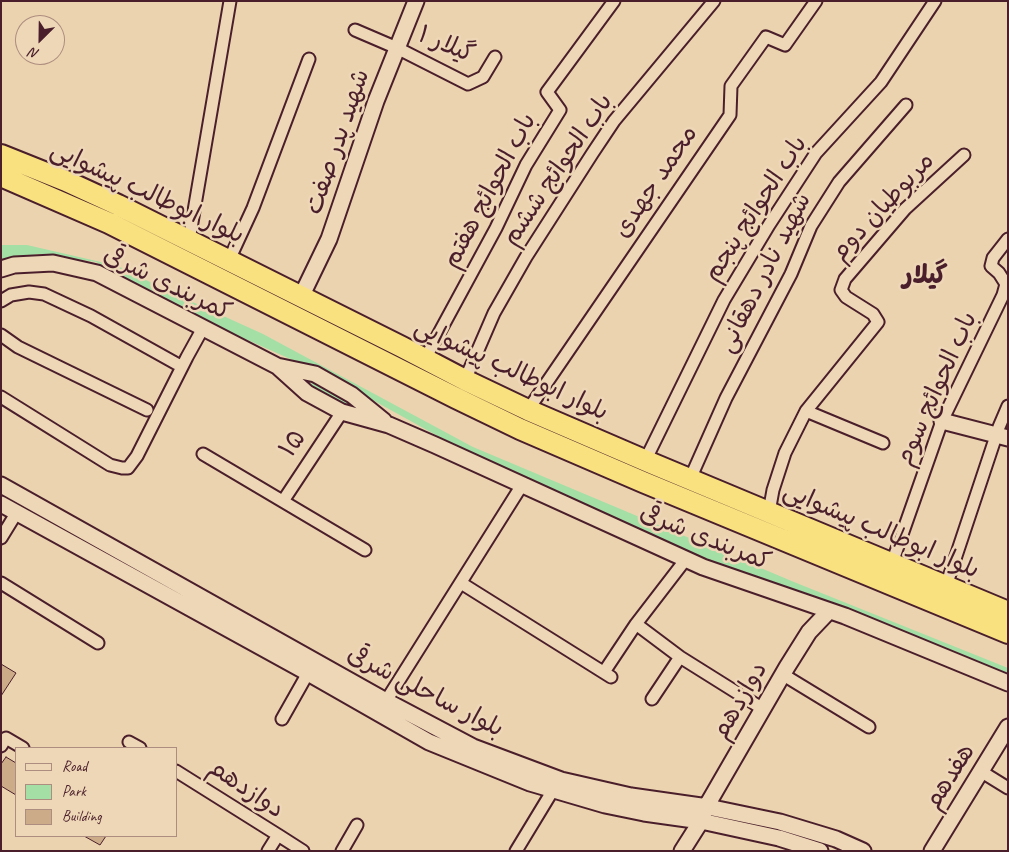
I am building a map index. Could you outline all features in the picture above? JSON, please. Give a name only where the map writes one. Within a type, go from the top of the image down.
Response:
[{"type":"highway","name":"بلوار ابوطالب پیشوایی","points":[[1,155],[66,181],[118,205],[528,410],[690,480],[1008,612]]},
{"type":"highway","name":"بلوار ابوطالب پیشوایی","points":[[1,176],[109,223],[520,429],[1008,633]]},
{"type":"street","points":[[189,240],[230,1]]},
{"type":"street","name":"شهید پدر صفت","points":[[301,296],[329,239],[376,102],[416,1]]},
{"type":"street","name":"باب الحوائج هفتم","points":[[425,359],[496,228],[526,165],[560,110],[547,92],[614,1]]},
{"type":"street","name":"باب الحوائج ششم","points":[[465,380],[494,313],[526,257],[592,154],[614,121],[714,1]]},
{"type":"street","name":"محمد جهدی","points":[[528,410],[730,115],[731,86],[766,37],[785,45],[816,1]]},
{"type":"street","name":"باب الحوائج پنجم","points":[[646,461],[724,300],[769,225],[816,153],[881,82],[935,1]]},
{"type":"street","points":[[356,30],[397,48]]},
{"type":"street","name":"گیلار ۱","points":[[397,48],[468,84],[484,77],[495,57]]},
{"type":"street","points":[[229,260],[253,208],[309,59]]},
{"type":"street","name":"شهید نادر دهقانی","points":[[690,480],[726,398],[791,274],[811,226],[839,182],[906,105]]},
{"type":"street","name":"مربوطیان دوم","points":[[769,512],[773,490],[785,453],[806,411],[878,322],[873,314],[846,297],[841,290],[845,279],[905,209],[964,155]]},
{"type":"street","name":"باب الحوائج سوم","points":[[892,564],[942,421],[1003,295],[1006,284],[999,273],[991,266],[993,258],[1008,239]]},
{"type":"street","name":"کمربندی شرقی","points":[[1,269],[53,263],[97,273],[230,340],[277,366],[307,393],[342,412],[388,425],[703,567],[829,611],[1008,683]]},
{"type":"street","points":[[1,301],[11,295],[29,292],[44,294],[91,316],[177,364]]},
{"type":"street","points":[[1,397],[110,465],[128,468],[137,456],[186,357],[204,328]]},
{"type":"street","points":[[1,335],[18,347],[147,410]]},
{"type":"street","name":"کمربندی شرقی","points":[[277,366],[315,374],[352,395],[388,425]]},
{"type":"street","points":[[946,586],[1002,437],[1008,406]]},
{"type":"street","points":[[806,411],[883,443]]},
{"type":"street","name":"۱۵","points":[[283,501],[342,412]]},
{"type":"street","points":[[942,421],[1002,437]]},
{"type":"street","points":[[204,454],[365,550]]},
{"type":"street","name":"بلوار ساحلی شرقی","points":[[1,485],[382,708],[429,742],[553,790],[605,805],[644,814],[704,814],[780,822],[836,839],[862,851]]},
{"type":"street","points":[[382,708],[522,485]]},
{"type":"street","name":"بلوار ساحلی شرقی","points":[[1,504],[308,673],[472,747],[561,780],[704,814],[820,851]]},
{"type":"street","points":[[1,538],[17,512]]},
{"type":"street","points":[[461,582],[608,674],[636,624],[686,559]]},
{"type":"street","points":[[1,583],[98,643]]},
{"type":"street","name":"دوازدهم","points":[[682,851],[782,674],[809,632],[829,611]]},
{"type":"street","points":[[636,624],[680,657],[762,709]]},
{"type":"street","points":[[652,699],[680,657]]},
{"type":"street","points":[[282,719],[308,673]]},
{"type":"street","points":[[782,674],[869,727]]},
{"type":"street","name":"هفدهم","points":[[932,851],[1008,727]]},
{"type":"street","points":[[3,739],[21,747]]},
{"type":"street","points":[[130,742],[138,747]]},
{"type":"street","name":"دوازدهم","points":[[178,772],[278,835],[268,851]]},
{"type":"street","points":[[982,772],[1008,788]]},
{"type":"street","points":[[516,851],[553,790]]},
{"type":"street","points":[[342,851],[357,825]]},
{"type":"street","points":[[278,835],[303,851]]},
{"type":"green space","points":[[1,245],[27,245],[118,266],[263,334],[473,447],[794,582],[1008,668],[1008,677],[983,663],[853,611],[795,593],[708,561],[472,455],[331,377],[225,330],[96,262],[39,254],[1,260]]},
{"type":"green space","points":[[317,382],[347,396],[349,404],[343,407],[313,391],[311,383]]},
{"type":"building","points":[[1,664],[16,673],[1,696]]},
{"type":"building","points":[[6,757],[15,762],[15,794],[1,786],[1,764]]},
{"type":"building","points":[[86,837],[105,837],[100,845]]},
{"type":"district","name":"گیلار","points":[[925,276]]}]
